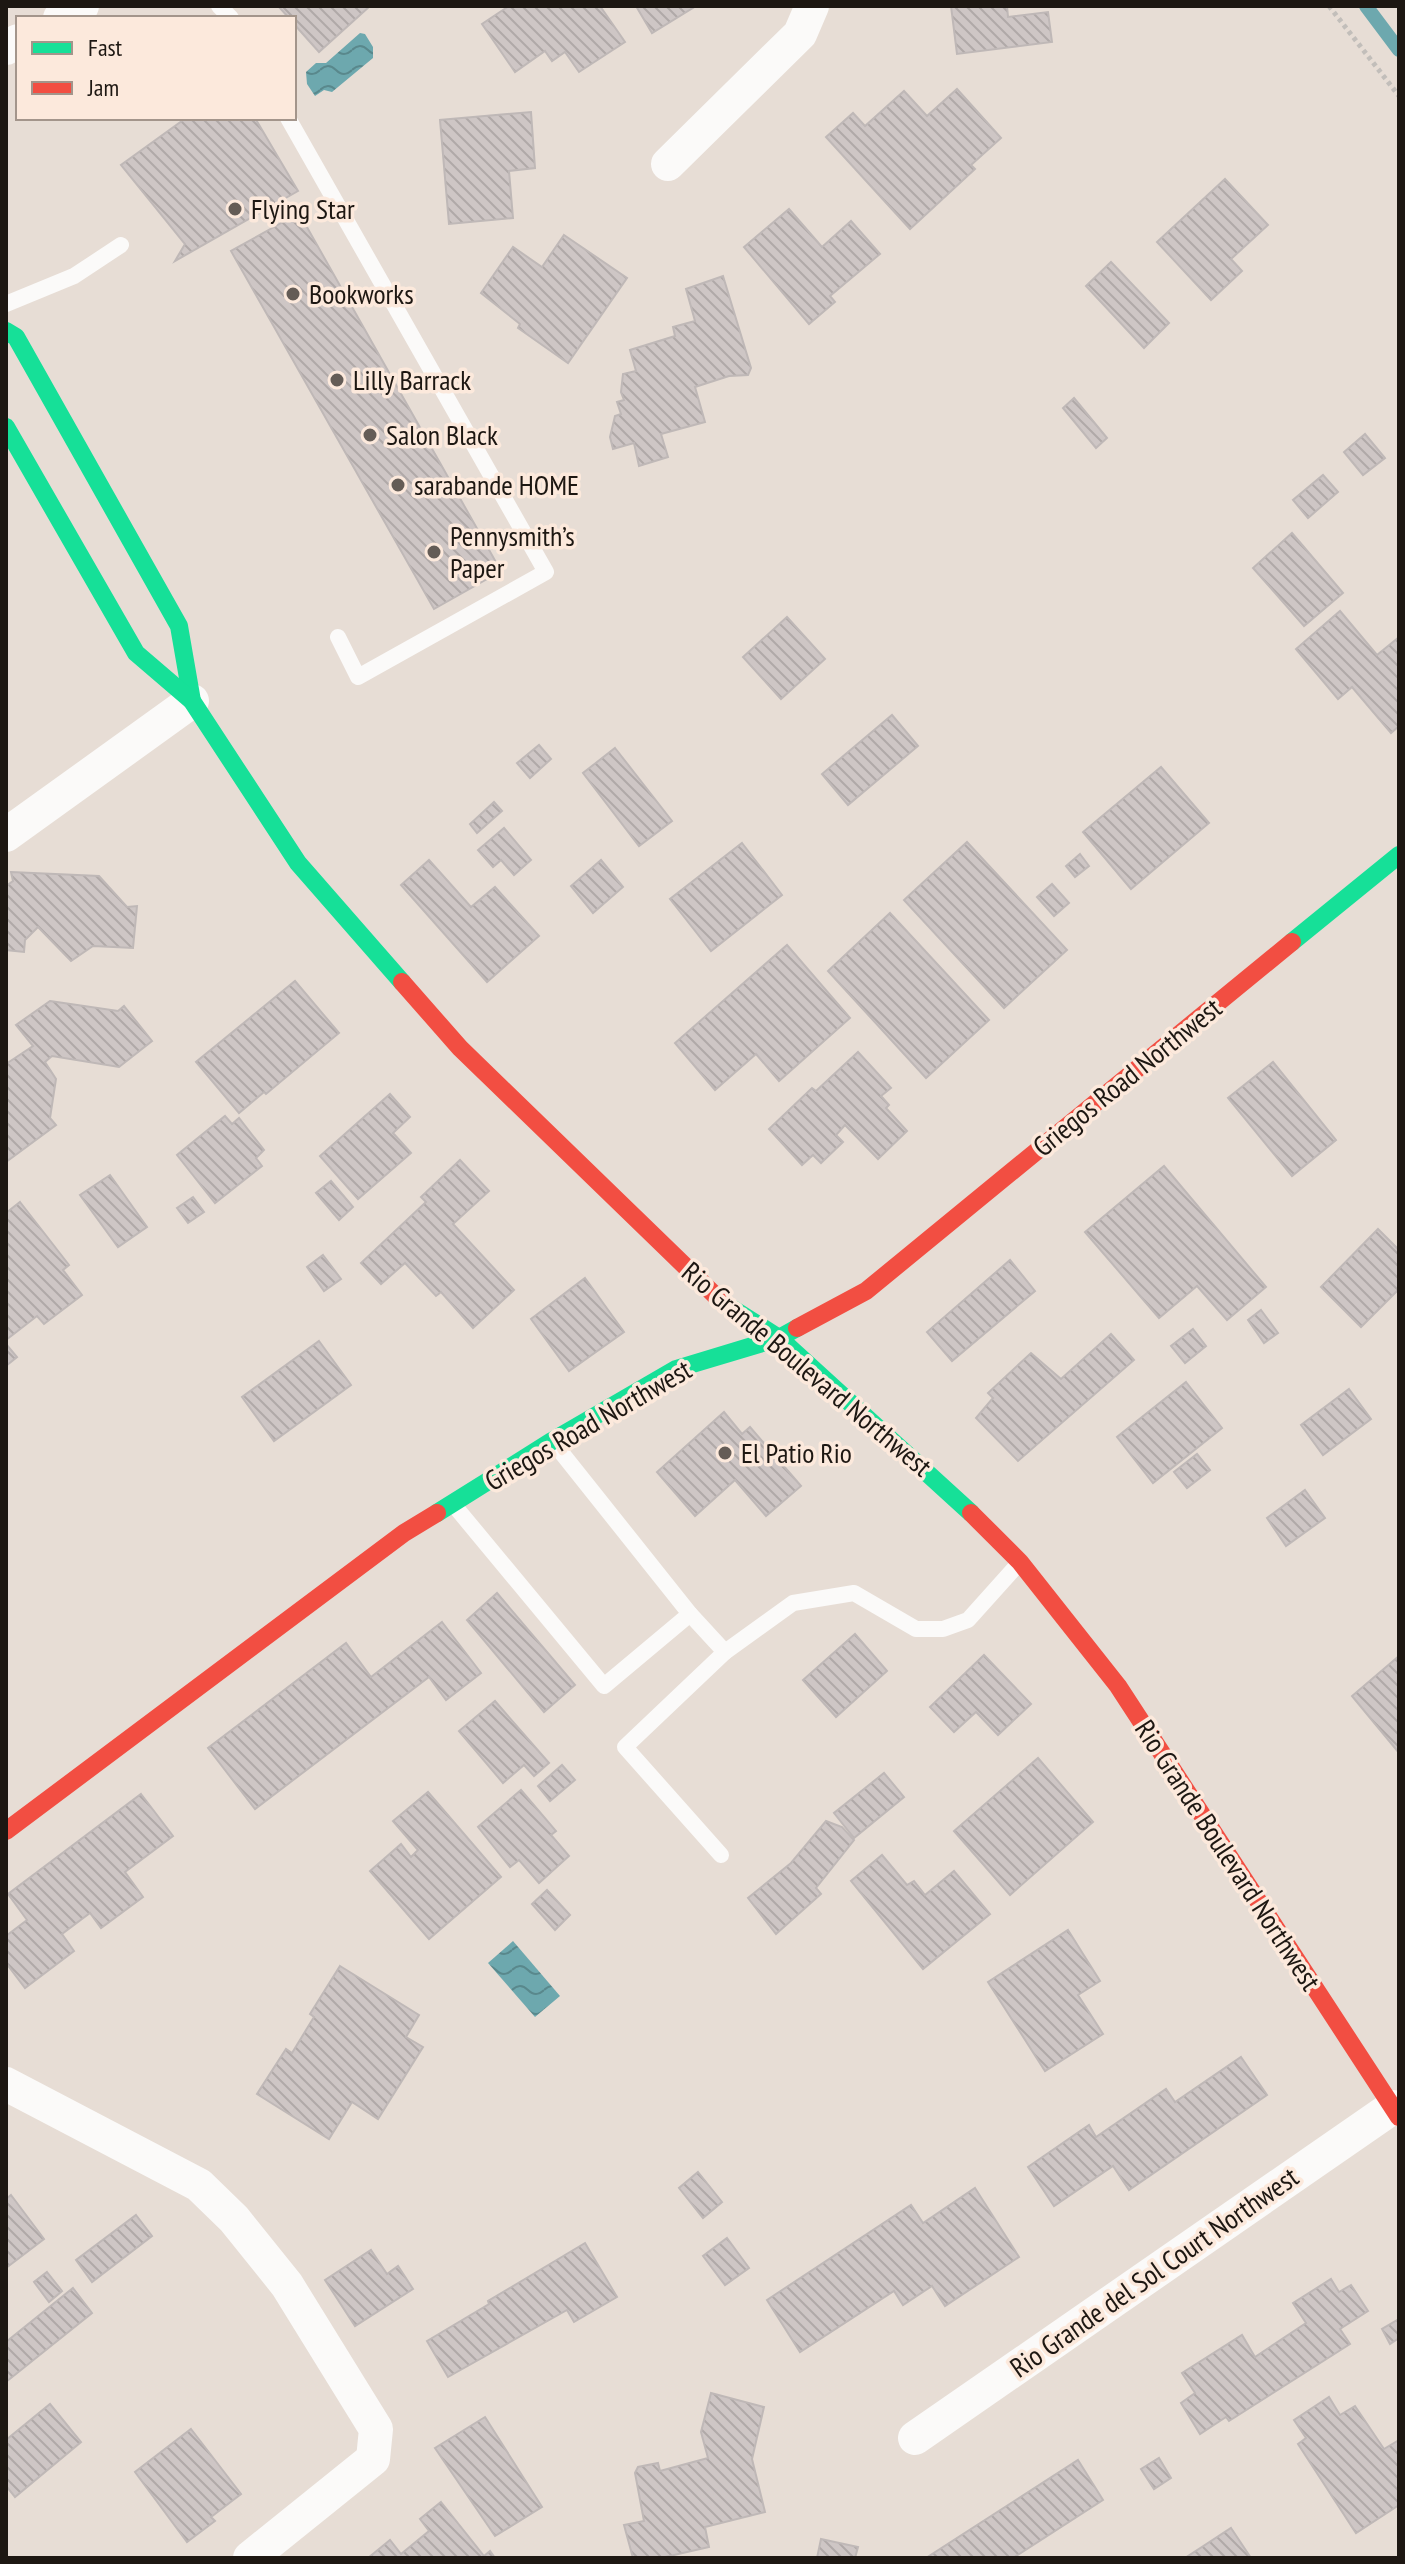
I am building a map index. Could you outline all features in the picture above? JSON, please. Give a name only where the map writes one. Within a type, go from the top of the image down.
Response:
[{"type":"street","points":[[64,16],[82,6]]},
{"type":"street","points":[[668,164],[800,34],[812,6]]},
{"type":"street","name":"Rio Grande Boulevard Northwest","points":[[6,331],[16,337],[179,626],[192,701]]},
{"type":"street","name":"Rio Grande Boulevard Northwest","points":[[6,427],[136,653],[192,701],[298,863],[460,1048],[729,1308],[779,1338],[946,1488],[1020,1562],[1118,1686],[1396,2112]]},
{"type":"street","points":[[6,835],[192,701]]},
{"type":"street","name":"Griegos Road Northwest","points":[[6,1831],[392,1542],[552,1441],[676,1369],[779,1338],[866,1291],[1399,855]]},
{"type":"street","points":[[6,2084],[199,2185],[234,2219],[287,2285],[376,2429],[373,2459],[250,2558]]},
{"type":"street","name":"Rio Grande del Sol Court Northwest","points":[[915,2438],[1396,2112]]},
{"type":"lane","points":[[289,120],[546,572],[358,677],[338,637]]},
{"type":"lane","points":[[6,304],[74,276],[121,245]]},
{"type":"lane","points":[[552,1441],[690,1614],[725,1652]]},
{"type":"lane","points":[[452,1504],[604,1686],[690,1614]]},
{"type":"lane","points":[[721,1855],[625,1747],[725,1652],[793,1603],[854,1593],[916,1629],[943,1629],[968,1620],[1020,1562]]},
{"type":"path","points":[[1329,6],[1399,96]]},
{"type":"water","points":[[360,33],[365,34],[373,47],[373,58],[332,92],[324,90],[315,96],[307,84],[306,72],[316,63],[326,63]]},
{"type":"water","points":[[513,1941],[560,1996],[535,2017],[488,1963]]},
{"type":"building","points":[[278,6],[370,6],[319,52],[296,26],[296,16],[287,16]]},
{"type":"building","points":[[509,6],[600,6],[625,42],[579,72],[565,52],[552,61],[545,51],[515,72],[482,24]]},
{"type":"building","points":[[636,6],[696,6],[652,33]]},
{"type":"building","points":[[951,6],[1007,6],[1008,17],[1048,12],[1052,42],[957,54]]},
{"type":"building","points":[[957,89],[1001,138],[971,165],[975,169],[910,229],[826,137],[853,113],[865,126],[904,91],[927,116]]},
{"type":"building","points":[[531,112],[535,168],[509,171],[513,218],[449,224],[440,120]]},
{"type":"building","points":[[183,120],[256,120],[298,191],[175,261],[185,244],[121,165]]},
{"type":"building","points":[[1225,179],[1268,225],[1231,259],[1242,271],[1211,300],[1157,242]]},
{"type":"building","points":[[789,209],[822,247],[851,221],[880,254],[830,296],[835,302],[809,324],[744,247]]},
{"type":"building","points":[[299,213],[501,571],[434,609],[231,251]]},
{"type":"building","points":[[564,235],[627,278],[568,363],[518,328],[520,324],[481,293],[513,247],[542,267]]},
{"type":"building","points":[[1111,262],[1169,323],[1144,348],[1086,286]]},
{"type":"building","points":[[723,276],[751,368],[748,375],[729,376],[695,387],[705,422],[661,434],[668,457],[639,466],[634,443],[613,449],[610,437],[615,416],[621,414],[617,402],[624,400],[621,392],[623,374],[636,371],[630,350],[675,336],[673,327],[695,321],[686,289]]},
{"type":"building","points":[[1074,398],[1107,438],[1096,448],[1063,408]]},
{"type":"building","points":[[1365,434],[1385,458],[1363,475],[1344,452]]},
{"type":"building","points":[[1323,475],[1338,492],[1308,518],[1293,500]]},
{"type":"building","points":[[1292,533],[1343,593],[1304,626],[1253,568]]},
{"type":"building","points":[[1340,611],[1377,655],[1399,637],[1399,726],[1391,733],[1352,687],[1338,699],[1296,649]]},
{"type":"building","points":[[787,617],[825,659],[781,699],[743,657]]},
{"type":"building","points":[[892,715],[918,746],[848,805],[822,774]]},
{"type":"building","points":[[539,745],[551,759],[530,778],[517,763]]},
{"type":"building","points":[[615,748],[672,821],[639,846],[583,773]]},
{"type":"building","points":[[1161,767],[1209,823],[1131,889],[1083,832]]},
{"type":"building","points":[[494,802],[502,811],[477,833],[470,824]]},
{"type":"building","points":[[504,828],[531,860],[514,875],[501,860],[493,867],[478,850]]},
{"type":"building","points":[[967,842],[1067,950],[1004,1008],[904,900]]},
{"type":"building","points":[[742,843],[782,895],[711,951],[670,899]]},
{"type":"building","points":[[1080,854],[1089,866],[1075,877],[1066,866]]},
{"type":"building","points":[[429,860],[471,907],[495,887],[539,936],[487,982],[401,885]]},
{"type":"building","points":[[601,860],[623,887],[593,913],[571,886]]},
{"type":"building","points":[[11,872],[99,876],[127,907],[137,906],[133,948],[93,946],[71,961],[38,927],[25,940],[24,952],[6,950],[6,886],[13,881]]},
{"type":"building","points":[[1052,884],[1069,903],[1054,916],[1037,897]]},
{"type":"building","points":[[890,913],[989,1020],[926,1078],[828,971]]},
{"type":"building","points":[[787,945],[850,1018],[779,1081],[756,1054],[715,1090],[675,1043]]},
{"type":"building","points":[[295,981],[339,1033],[239,1113],[196,1062]]},
{"type":"building","points":[[50,1001],[118,1011],[124,1006],[152,1041],[119,1067],[52,1056],[45,1062],[56,1079],[50,1118],[56,1125],[6,1162],[6,1064],[33,1046],[16,1025]]},
{"type":"building","points":[[858,1052],[891,1088],[881,1096],[889,1105],[886,1108],[907,1131],[878,1159],[845,1125],[836,1135],[843,1142],[821,1163],[813,1155],[802,1165],[769,1129],[812,1088],[816,1091]]},
{"type":"building","points":[[1273,1062],[1336,1140],[1292,1176],[1228,1098]]},
{"type":"building","points":[[390,1094],[410,1117],[393,1133],[411,1153],[358,1199],[320,1156]]},
{"type":"building","points":[[225,1116],[232,1124],[239,1118],[264,1150],[256,1158],[262,1166],[215,1203],[177,1155]]},
{"type":"building","points":[[460,1160],[489,1191],[453,1224],[514,1290],[473,1328],[441,1292],[436,1296],[405,1263],[381,1284],[361,1263],[426,1202],[421,1197]]},
{"type":"building","points":[[1164,1166],[1266,1287],[1227,1320],[1197,1286],[1159,1318],[1085,1232]]},
{"type":"building","points":[[110,1175],[147,1227],[118,1247],[80,1195]]},
{"type":"building","points":[[331,1181],[353,1207],[339,1220],[316,1193]]},
{"type":"building","points":[[193,1197],[204,1212],[188,1223],[177,1208]]},
{"type":"building","points":[[20,1202],[69,1265],[63,1270],[82,1295],[44,1324],[37,1316],[6,1340],[6,1213]]},
{"type":"building","points":[[1378,1229],[1399,1250],[1399,1289],[1361,1327],[1321,1287]]},
{"type":"building","points":[[323,1255],[341,1279],[324,1291],[307,1267]]},
{"type":"building","points":[[1010,1260],[1035,1291],[952,1361],[927,1332]]},
{"type":"building","points":[[585,1278],[624,1332],[569,1371],[531,1319]]},
{"type":"building","points":[[1261,1310],[1278,1333],[1264,1343],[1248,1320]]},
{"type":"building","points":[[1193,1329],[1206,1346],[1185,1363],[1171,1346]]},
{"type":"building","points":[[1111,1334],[1134,1360],[1018,1461],[976,1418],[993,1398],[988,1393],[1031,1353],[1061,1379]]},
{"type":"building","points":[[319,1341],[351,1385],[274,1441],[242,1397]]},
{"type":"building","points":[[6,1344],[17,1357],[6,1366]]},
{"type":"building","points":[[1186,1382],[1222,1428],[1153,1483],[1117,1437]]},
{"type":"building","points":[[1349,1389],[1371,1419],[1323,1455],[1301,1425]]},
{"type":"building","name":"El Patio Rio","points":[[724,1412],[742,1434],[750,1427],[801,1486],[766,1516],[735,1480],[695,1516],[657,1472]]},
{"type":"building","points":[[1197,1454],[1210,1470],[1187,1488],[1174,1472]]},
{"type":"building","points":[[1305,1490],[1325,1518],[1286,1546],[1267,1518]]},
{"type":"building","points":[[497,1593],[575,1685],[544,1712],[467,1620]]},
{"type":"building","points":[[442,1622],[481,1673],[446,1700],[429,1677],[255,1809],[208,1748],[346,1643],[371,1677]]},
{"type":"building","points":[[855,1634],[887,1671],[836,1717],[803,1680]]},
{"type":"building","points":[[984,1655],[1031,1704],[998,1735],[976,1712],[954,1732],[930,1707]]},
{"type":"building","points":[[1399,1656],[1399,1753],[1352,1696]]},
{"type":"building","points":[[495,1701],[549,1763],[534,1776],[524,1765],[503,1783],[459,1731]]},
{"type":"building","points":[[1038,1758],[1093,1822],[1010,1895],[954,1831]]},
{"type":"building","points":[[562,1765],[575,1780],[550,1801],[538,1786]]},
{"type":"building","points":[[884,1773],[904,1797],[854,1838],[834,1813]]},
{"type":"building","points":[[521,1790],[556,1831],[551,1835],[569,1856],[539,1883],[519,1860],[510,1867],[478,1827]]},
{"type":"building","points":[[428,1792],[501,1877],[429,1939],[370,1871],[401,1844],[411,1857],[418,1850],[393,1821]]},
{"type":"building","points":[[141,1794],[173,1836],[125,1872],[143,1897],[101,1928],[90,1913],[62,1934],[74,1951],[25,1988],[6,1963],[6,1936],[27,1920],[8,1894]]},
{"type":"building","points":[[826,1821],[842,1827],[854,1840],[816,1888],[821,1894],[776,1934],[748,1898],[791,1863]]},
{"type":"building","points":[[882,1855],[907,1885],[914,1881],[925,1895],[954,1871],[990,1914],[923,1969],[851,1881]]},
{"type":"building","points":[[547,1890],[570,1915],[555,1930],[532,1904]]},
{"type":"building","points":[[1068,1930],[1100,1981],[1078,1995],[1103,2034],[1045,2071],[988,1982]]},
{"type":"building","points":[[340,1966],[419,2015],[406,2037],[423,2047],[378,2119],[352,2102],[329,2139],[257,2094],[286,2049],[292,2053],[314,2017],[310,2014]]},
{"type":"building","points":[[1241,2057],[1267,2095],[1129,2190],[1113,2166],[1054,2206],[1028,2167],[1089,2125],[1096,2137],[1166,2089],[1175,2102]]},
{"type":"building","points":[[698,2172],[722,2202],[703,2218],[679,2188]]},
{"type":"building","points":[[975,2188],[1019,2257],[945,2306],[932,2286],[903,2305],[894,2291],[800,2352],[767,2300],[911,2205],[923,2223]]},
{"type":"building","points":[[11,2195],[44,2239],[6,2268],[6,2199]]},
{"type":"building","points":[[136,2215],[152,2236],[92,2282],[76,2260]]},
{"type":"building","points":[[727,2238],[749,2268],[725,2285],[703,2256]]},
{"type":"building","points":[[585,2243],[617,2297],[574,2322],[567,2310],[448,2377],[427,2341]]},
{"type":"building","points":[[371,2250],[387,2274],[398,2266],[413,2289],[355,2326],[325,2280]]},
{"type":"building","points":[[47,2272],[62,2291],[49,2302],[34,2282]]},
{"type":"building","points":[[1331,2279],[1339,2292],[1351,2285],[1368,2311],[1340,2329],[1350,2344],[1229,2421],[1226,2417],[1200,2434],[1181,2403],[1195,2393],[1182,2373],[1242,2335],[1255,2357],[1306,2323],[1293,2303]]},
{"type":"building","points":[[73,2288],[92,2313],[6,2382],[6,2342]]},
{"type":"building","points":[[1399,2319],[1399,2338],[1390,2344],[1382,2329]]},
{"type":"building","points":[[711,2393],[764,2407],[752,2459],[765,2512],[705,2527],[709,2547],[661,2558],[633,2558],[624,2525],[644,2521],[635,2473],[638,2467],[658,2463],[660,2471],[708,2458],[701,2432]]},
{"type":"building","points":[[1329,2397],[1340,2415],[1355,2406],[1384,2449],[1399,2440],[1399,2505],[1356,2533],[1298,2444],[1306,2438],[1294,2420]]},
{"type":"building","points":[[50,2404],[81,2442],[15,2497],[6,2486],[6,2440]]},
{"type":"building","points":[[485,2417],[542,2507],[495,2536],[435,2448]]},
{"type":"building","points":[[191,2429],[241,2494],[211,2517],[215,2521],[187,2542],[135,2472]]},
{"type":"building","points":[[1159,2458],[1171,2478],[1154,2489],[1141,2469]]},
{"type":"building","points":[[1078,2460],[1103,2500],[1013,2558],[926,2558]]},
{"type":"building","points":[[441,2502],[484,2556],[490,2551],[495,2558],[368,2558],[390,2540],[401,2554],[429,2531],[420,2519]]},
{"type":"building","points":[[1231,2528],[1251,2558],[1185,2558]]},
{"type":"building","points":[[821,2539],[858,2547],[855,2558],[817,2558]]},
{"type":"waterway","points":[[1366,6],[1399,50]]},
{"type":"traffic: fast","points":[[6,331],[16,337],[179,626],[192,701]]},
{"type":"traffic: fast","points":[[6,427],[136,653],[192,701],[298,863],[402,982]]},
{"type":"traffic: fast","points":[[1292,942],[1399,855]]},
{"type":"traffic: fast","points":[[722,1302],[779,1338],[971,1513]]},
{"type":"traffic: fast","points":[[437,1513],[676,1369],[779,1338],[797,1328]]},
{"type":"traffic: jam","points":[[797,1328],[866,1291],[1292,942]]},
{"type":"traffic: jam","points":[[402,982],[460,1048],[722,1302]]},
{"type":"traffic: jam","points":[[6,1831],[404,1533],[437,1513]]},
{"type":"traffic: jam","points":[[971,1513],[1020,1562],[1118,1686],[1399,2117]]},
{"type":"place","name":"Flying Star","points":[[235,209]]},
{"type":"place","name":"Bookworks","points":[[293,294]]},
{"type":"place","name":"Lilly Barrack","points":[[337,380]]},
{"type":"place","name":"Salon Black","points":[[370,435]]},
{"type":"place","name":"sarabande HOME","points":[[398,485]]},
{"type":"place","name":"Pennysmith’s Paper","points":[[434,552]]},
{"type":"place","name":"El Patio Rio","points":[[725,1453]]}]
